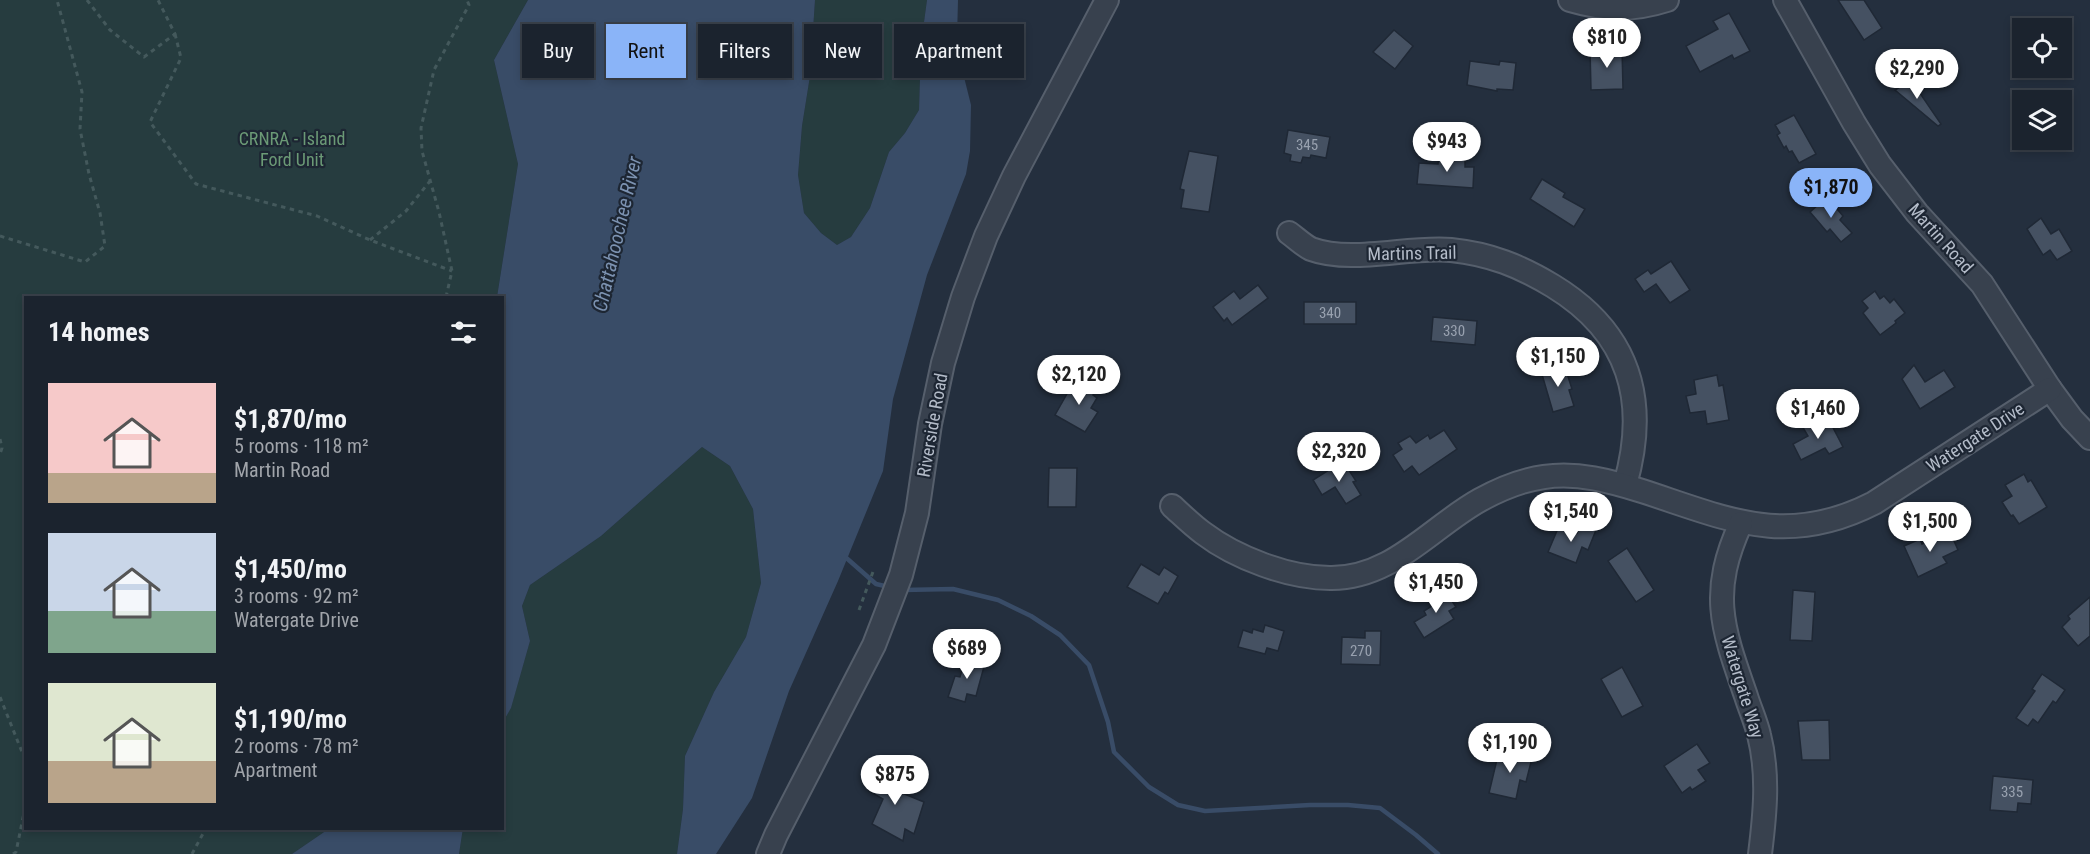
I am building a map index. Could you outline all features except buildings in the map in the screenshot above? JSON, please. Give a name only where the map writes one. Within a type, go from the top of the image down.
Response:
[{"type":"street","name":"Riverside Road","points":[[768,854],[873,645],[901,575],[917,513],[930,424],[943,363],[963,297],[986,236],[1014,176],[1107,0]]},
{"type":"street","points":[[1570,0],[1605,9],[1627,9],[1650,6],[1667,0]]},
{"type":"street","name":"Martin Road","points":[[1785,0],[1880,165],[1917,213],[1982,284],[2050,389],[2072,419],[2090,438]]},
{"type":"street","name":"Martins Trail","points":[[1289,233],[1309,248],[1332,255],[1448,250],[1483,255],[1526,270],[1570,296],[1591,314],[1608,334],[1621,356],[1630,381],[1635,404],[1636,433],[1632,461],[1625,485]]},
{"type":"street","name":"Watergate Drive","points":[[1172,506],[1203,534],[1246,558],[1298,576],[1331,579],[1359,574],[1391,562],[1410,551],[1479,500],[1516,483],[1544,477],[1570,475],[1598,478],[1741,523],[1768,527],[1800,527],[1853,514],[1874,503],[2050,389]]},
{"type":"street","name":"Watergate Way","points":[[1741,523],[1733,540],[1725,569],[1720,592],[1721,612],[1728,646],[1759,734],[1764,759],[1766,787],[1760,854]]},
{"type":"path","points":[[0,236],[85,262],[105,246],[100,213],[80,129],[82,92],[57,0]]},
{"type":"path","points":[[87,0],[110,30],[144,57],[175,34]]},
{"type":"path","points":[[158,0],[175,34],[181,58],[150,122],[196,184],[317,216],[370,240],[452,272]]},
{"type":"path","points":[[446,296],[452,272],[439,212],[422,151],[421,128],[434,70],[468,2],[472,0]]},
{"type":"path","points":[[370,240],[406,211],[430,180]]},
{"type":"path","points":[[0,440],[2,448],[0,454]]},
{"type":"path","points":[[859,610],[874,569]]},
{"type":"path","points":[[0,698],[24,757]]},
{"type":"path","points":[[13,854],[16,852],[24,812]]},
{"type":"path","points":[[192,854],[205,830]]},
{"type":"green space","name":"CRNRA - Island Ford Unit","points":[[0,0],[528,0],[494,60],[518,164],[497,296],[24,296],[24,830],[327,830],[292,854],[0,854]]},
{"type":"green space","points":[[815,0],[927,0],[924,24],[894,24],[894,78],[920,78],[919,110],[905,133],[889,152],[870,208],[851,237],[837,245],[821,233],[804,213],[798,175],[802,126],[810,78],[882,78],[882,24],[813,24]]},
{"type":"green space","points":[[702,447],[730,466],[753,509],[761,583],[746,637],[714,692],[685,756],[683,809],[677,854],[459,854],[463,830],[504,830],[504,720],[511,707],[530,641],[522,606],[530,585],[601,536]]},
{"type":"water","name":"Chattahoochee River","points":[[528,0],[815,0],[813,24],[804,24],[804,78],[810,78],[802,126],[798,175],[804,213],[821,233],[837,245],[851,237],[870,208],[889,152],[905,133],[919,110],[920,78],[964,78],[971,105],[970,151],[966,174],[927,275],[893,399],[883,471],[838,581],[789,691],[752,798],[716,854],[677,854],[683,809],[685,756],[714,692],[746,637],[761,583],[753,509],[730,466],[702,447],[601,536],[530,585],[522,606],[530,641],[511,708],[504,720],[504,296],[497,296],[518,164],[494,60]]},
{"type":"water","points":[[927,0],[958,0],[957,24],[924,24]]},
{"type":"water","points":[[327,830],[463,830],[459,854],[292,854]]},
{"type":"waterway","points":[[843,555],[876,584],[889,587]]},
{"type":"waterway","points":[[903,590],[953,589],[998,600],[1031,616],[1060,635],[1089,665],[1108,722],[1114,752],[1149,787],[1178,805],[1205,811],[1310,805],[1380,808],[1438,854]]}]
